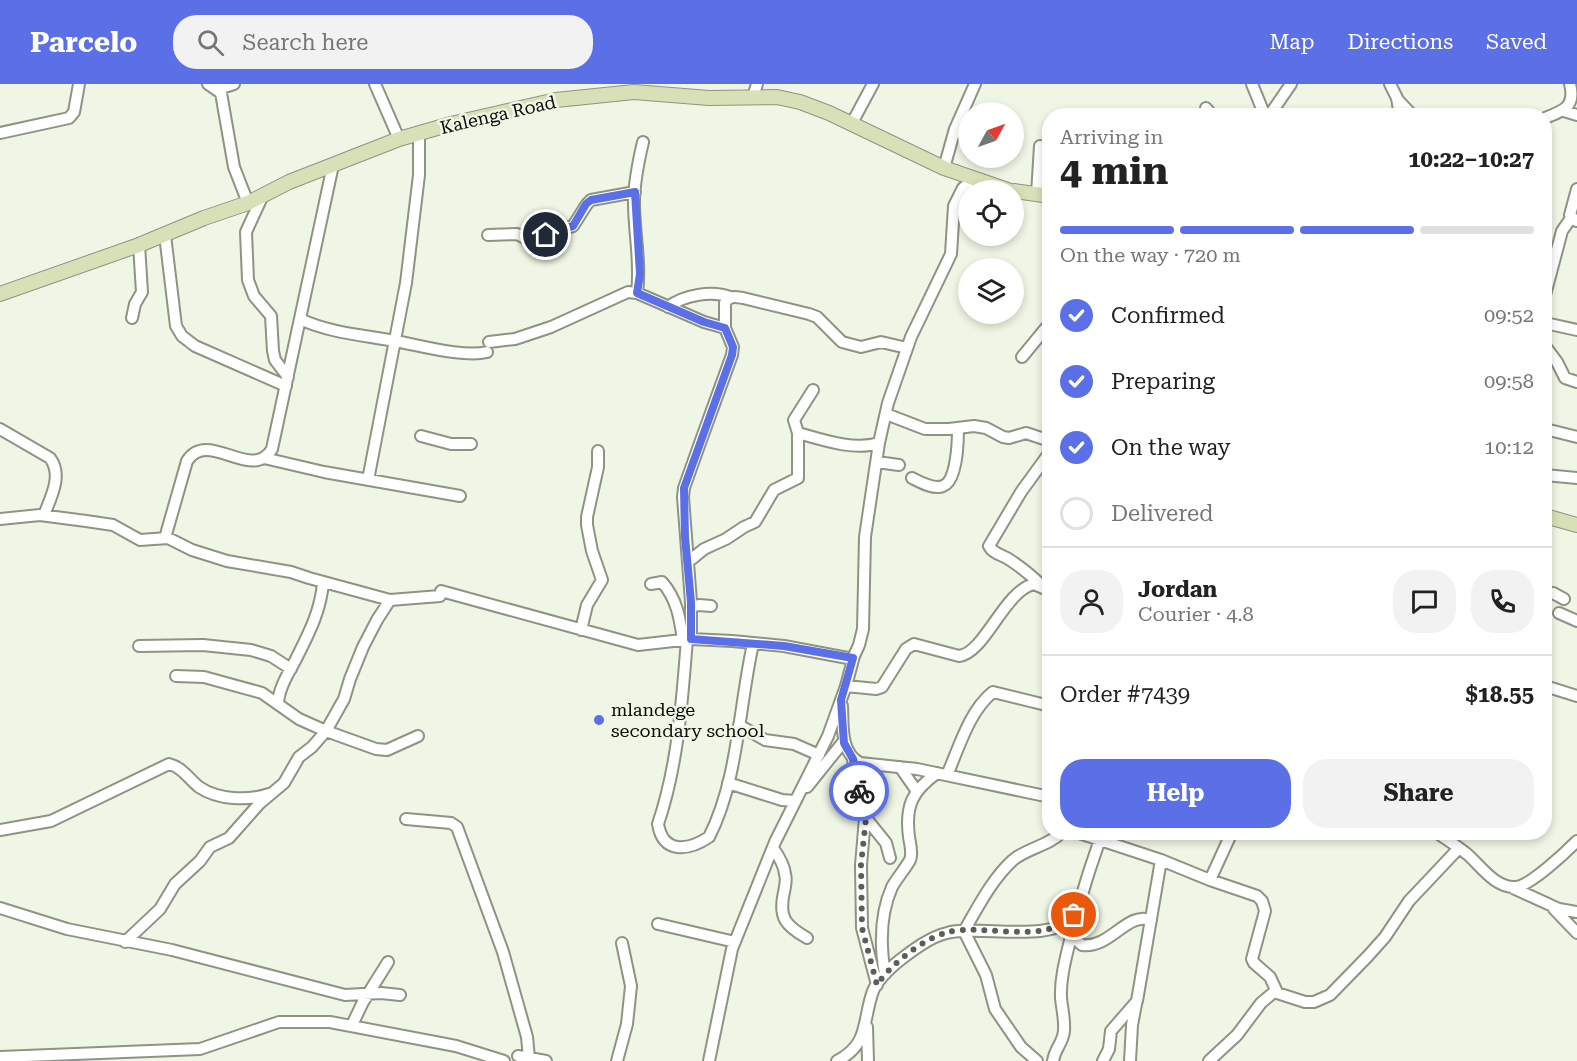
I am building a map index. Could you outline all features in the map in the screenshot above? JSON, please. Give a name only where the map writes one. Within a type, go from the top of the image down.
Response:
[{"type":"main road","name":"Kalenga Road","points":[[0,294],[140,245],[204,218],[248,203],[289,182],[399,139],[451,124],[595,90],[618,89],[634,92],[661,89],[710,98],[755,91],[800,102],[852,123],[899,149],[977,180]]},
{"type":"main road","points":[[1024,192],[1042,195]]},
{"type":"main road","points":[[1552,518],[1577,525]]},
{"type":"street","points":[[0,133],[69,118],[74,112],[79,84]]},
{"type":"street","points":[[213,87],[234,84]]},
{"type":"street","points":[[375,84],[399,139]]},
{"type":"street","points":[[852,123],[873,84]]},
{"type":"street","points":[[944,168],[955,129],[975,84]]},
{"type":"street","points":[[1252,84],[1263,108]]},
{"type":"street","points":[[1273,108],[1291,84]]},
{"type":"street","points":[[1390,84],[1397,98],[1406,108]]},
{"type":"street","points":[[1552,115],[1564,111],[1570,104],[1570,84]]},
{"type":"street","points":[[213,87],[221,93],[234,167],[248,203]]},
{"type":"street","points":[[1397,98],[1399,108]]},
{"type":"street","points":[[1564,111],[1577,115]]},
{"type":"street","points":[[368,480],[406,283],[417,200],[419,134]]},
{"type":"street","points":[[637,293],[640,274],[635,176],[643,142]]},
{"type":"street","points":[[1040,146],[1042,179]]},
{"type":"street","points":[[264,458],[272,449],[333,165]]},
{"type":"street","points":[[709,1061],[735,942],[772,848],[819,756],[846,686],[863,629],[865,537],[879,442],[886,414],[916,323],[951,254],[954,206],[963,188],[974,179]]},
{"type":"street","points":[[1552,268],[1562,231],[1574,219],[1571,207],[1577,189]]},
{"type":"street","points":[[488,235],[517,234],[529,240],[573,226],[586,204],[591,200],[635,192]]},
{"type":"street","points":[[263,195],[246,232],[248,280],[254,296],[271,316],[275,360],[287,381]]},
{"type":"street","points":[[165,235],[176,326],[182,336],[195,346],[287,381]]},
{"type":"street","points":[[132,318],[135,304],[142,292],[140,245]]},
{"type":"street","points":[[300,319],[314,326],[331,330],[470,354],[529,335],[596,308],[628,291],[704,322],[725,328]]},
{"type":"street","points":[[668,307],[699,295],[716,293],[815,316],[842,342],[857,346],[881,342],[907,348]]},
{"type":"street","points":[[730,297],[725,303],[725,328],[733,347],[732,355],[684,488],[685,537],[691,607],[671,779],[657,825],[668,844],[681,848],[709,837],[728,783],[753,644]]},
{"type":"street","points":[[1552,325],[1577,330]]},
{"type":"street","points":[[1022,357],[1042,333]]},
{"type":"street","points":[[1552,355],[1565,378],[1577,382]]},
{"type":"street","points":[[688,562],[704,549],[755,522],[774,490],[797,479],[798,433],[795,418],[813,390]]},
{"type":"street","points":[[886,414],[925,429],[980,426],[1002,437],[1009,438],[1026,434],[1042,439]]},
{"type":"street","points":[[912,478],[936,487],[944,486],[949,482],[958,448],[958,428]]},
{"type":"street","points":[[0,429],[50,458],[54,463],[57,478],[44,515]]},
{"type":"street","points":[[1552,431],[1577,437]]},
{"type":"street","points":[[798,433],[829,442],[864,447],[879,442]]},
{"type":"street","points":[[421,436],[443,443],[471,444]]},
{"type":"street","points":[[165,538],[187,461],[198,450],[209,449],[242,460],[264,458],[368,480],[460,496]]},
{"type":"street","points":[[581,630],[587,604],[602,580],[592,551],[586,517],[597,476],[598,451]]},
{"type":"street","points":[[877,462],[898,465]]},
{"type":"street","points":[[1042,463],[1020,492],[989,546],[991,550],[1008,558],[1042,585]]},
{"type":"street","points":[[1552,476],[1577,478]]},
{"type":"street","points":[[0,519],[44,515],[113,525],[140,540],[165,538],[227,561],[291,572],[390,600],[440,594],[638,645],[687,639],[784,646],[853,658]]},
{"type":"street","points":[[278,704],[278,696],[320,608],[323,582]]},
{"type":"street","points":[[651,584],[663,582],[679,611],[687,639]]},
{"type":"street","points":[[846,686],[876,689],[882,687],[906,649],[914,644],[959,656],[964,655],[975,647],[1019,592],[1031,584],[1042,588]]},
{"type":"street","points":[[1552,593],[1564,599]]},
{"type":"street","points":[[125,942],[160,909],[175,884],[200,861],[210,848],[229,838],[259,804],[284,783],[299,757],[312,747],[326,731],[344,699],[363,647],[390,600]]},
{"type":"street","points":[[691,607],[711,606]]},
{"type":"street","points":[[1559,613],[1577,621]]},
{"type":"street","points":[[140,646],[203,645],[251,650],[271,656],[291,669]]},
{"type":"street","points":[[176,676],[198,676],[221,680],[262,693],[299,719],[376,749],[387,750],[418,736]]},
{"type":"street","points":[[1552,688],[1577,696]]},
{"type":"street","points":[[885,974],[882,959],[882,920],[885,904],[893,886],[910,858],[909,812],[916,790],[942,774],[978,710],[993,692],[1042,704]]},
{"type":"street","points":[[841,700],[844,741],[853,759],[866,818],[861,865],[862,928],[877,985]]},
{"type":"street","points":[[739,725],[765,740],[794,744],[819,756]]},
{"type":"street","points":[[728,783],[782,800],[796,799],[820,773],[844,741]]},
{"type":"street","points":[[853,759],[860,763],[942,774],[1042,796]]},
{"type":"street","points":[[0,830],[51,821],[169,764],[179,769],[200,788],[214,794],[251,799],[277,790]]},
{"type":"street","points":[[900,767],[916,790]]},
{"type":"street","points":[[866,818],[886,843],[890,858]]},
{"type":"street","points":[[406,819],[451,823],[457,827],[503,952],[523,1018],[527,1037],[522,1059],[546,1061]]},
{"type":"street","points":[[964,931],[997,878],[1013,860],[1052,840]]},
{"type":"street","points":[[1053,1061],[1054,1050],[1063,1039],[1061,998],[1070,927],[1099,840]]},
{"type":"street","points":[[1110,840],[1209,880],[1257,896],[1262,901],[1265,911],[1252,959],[1270,977],[1277,992]]},
{"type":"street","points":[[1209,880],[1228,840]]},
{"type":"street","points":[[1448,840],[1500,883],[1551,906],[1577,912]]},
{"type":"street","points":[[1514,888],[1527,884],[1577,841]]},
{"type":"street","points":[[772,848],[786,874],[783,918],[790,928],[807,938]]},
{"type":"street","points":[[1209,1061],[1237,1035],[1271,993],[1277,992],[1305,1002],[1314,1002],[1330,995],[1385,937],[1409,901],[1459,848]]},
{"type":"street","points":[[1130,1061],[1132,1025],[1161,860]]},
{"type":"street","points":[[1551,906],[1577,933]]},
{"type":"street","points":[[0,909],[68,929],[172,950],[345,995],[400,996]]},
{"type":"street","points":[[1070,927],[1082,945],[1094,946],[1137,920],[1145,918],[1151,920]]},
{"type":"street","points":[[658,924],[735,942]]},
{"type":"street","points":[[837,1061],[859,1044],[873,991],[885,974],[900,960],[933,939],[948,932],[1027,932],[1070,927]]},
{"type":"street","points":[[964,931],[986,975],[997,1014],[1021,1047],[1036,1061]]},
{"type":"street","points":[[616,1061],[627,1024],[631,987],[622,943]]},
{"type":"street","points":[[352,1024],[388,962]]},
{"type":"street","points":[[1103,1061],[1109,1049],[1111,1031],[1137,1001]]},
{"type":"street","points":[[866,1021],[868,1061]]},
{"type":"street","points":[[0,1057],[200,1049],[279,1022],[330,1022],[352,1024],[456,1046],[504,1061]]},
{"type":"way so far","points":[[859,791],[866,818],[860,887],[862,928],[877,985],[900,960],[948,932],[1027,932],[1056,927],[1069,922],[1074,915]]},
{"type":"place","name":"mlandege secondary school","points":[[599,720]]},
{"type":"route","points":[[546,235],[573,226],[586,204],[591,200],[635,192],[640,274],[637,293],[704,322],[725,328],[733,347],[732,355],[683,496],[691,602],[691,639],[784,646],[853,658],[841,700],[844,743],[853,759],[859,791]]}]
